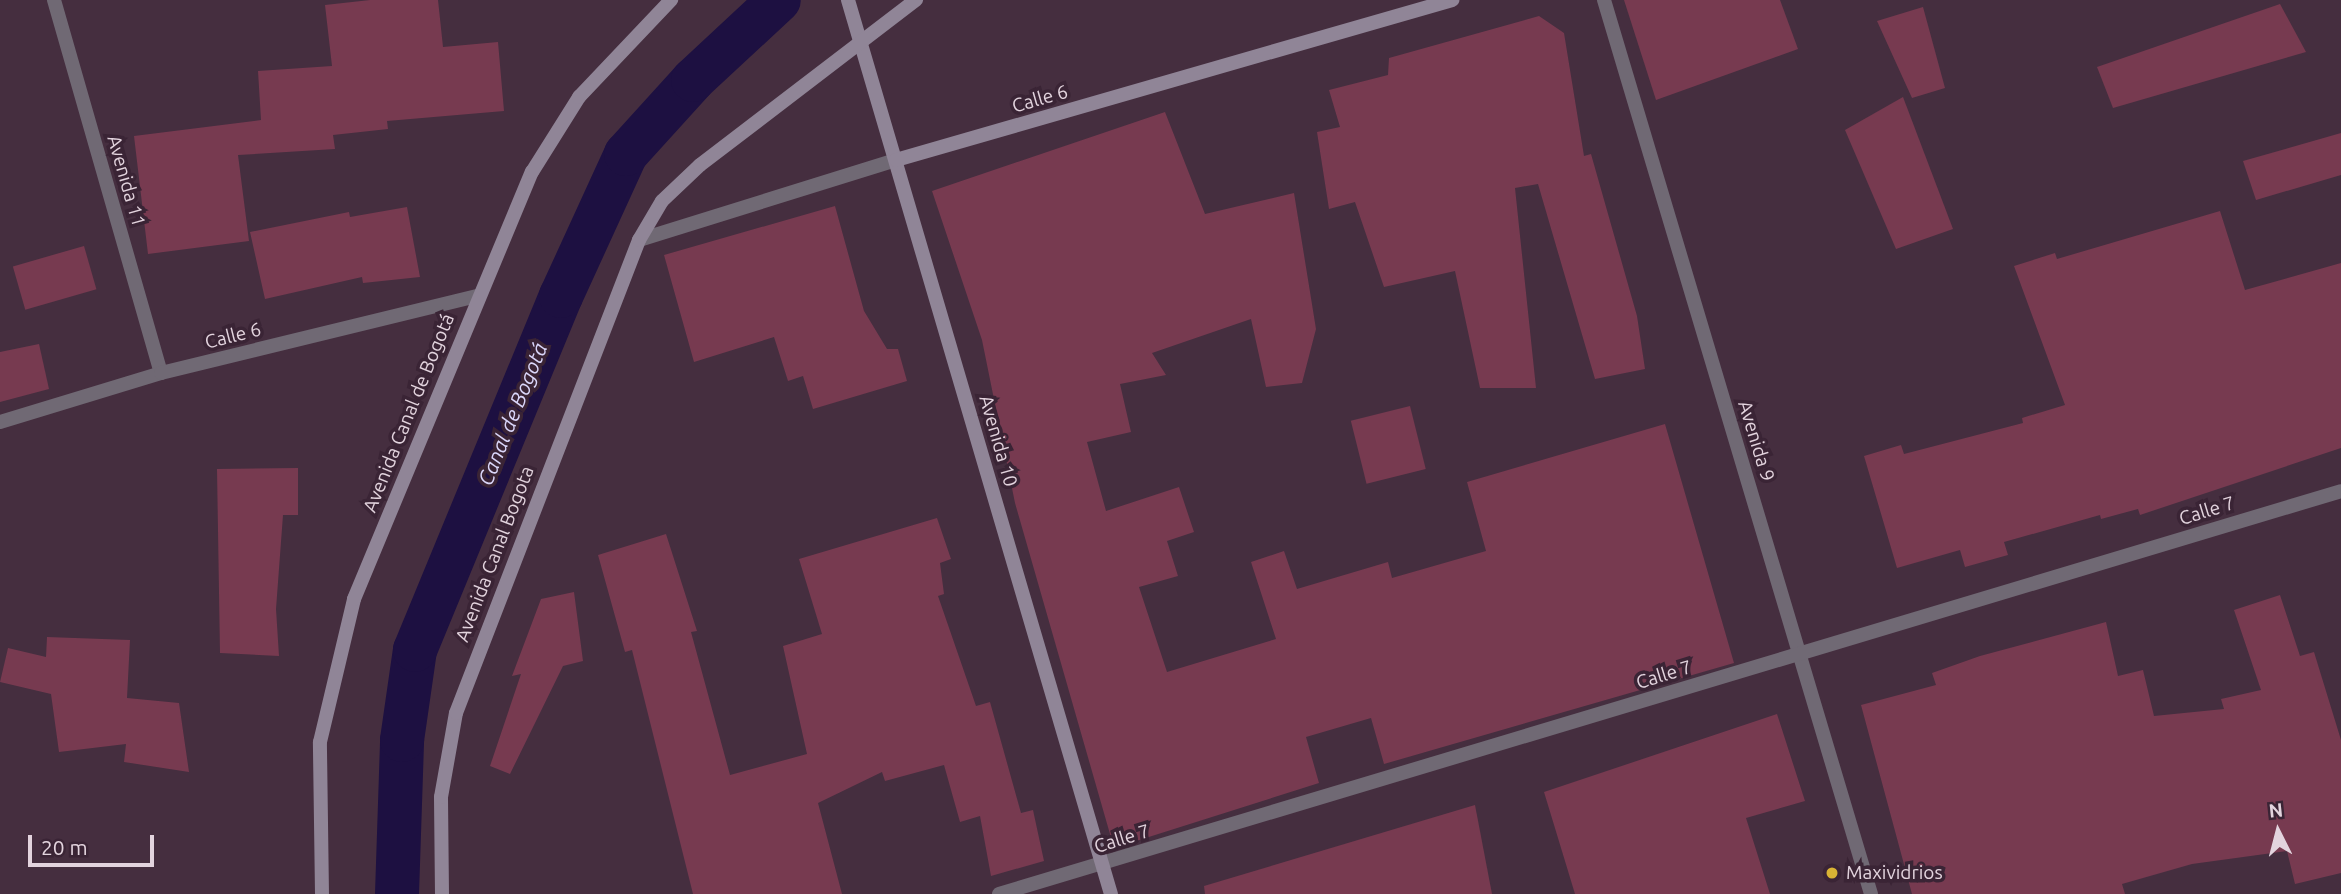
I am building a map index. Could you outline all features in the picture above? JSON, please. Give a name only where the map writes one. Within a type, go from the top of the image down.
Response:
[{"type":"main road","name":"Avenida Canal de Bogotá","points":[[322,894],[320,742],[342,638],[516,206],[554,133],[603,69],[671,0]]},
{"type":"main road","name":"Avenida 10","points":[[848,0],[859,45],[896,160],[1111,894]]},
{"type":"main road","points":[[639,240],[662,201],[699,165],[916,0]]},
{"type":"main road","name":"Calle 6","points":[[896,160],[1452,0]]},
{"type":"main road","name":"Avenida Canal Bogota","points":[[442,894],[441,797],[456,713],[639,240]]},
{"type":"street","name":"Avenida 11","points":[[54,0],[161,373]]},
{"type":"street","name":"Avenida 9","points":[[1604,0],[1871,894]]},
{"type":"street","name":"Calle 6","points":[[639,240],[896,160]]},
{"type":"street","name":"Calle 6","points":[[0,422],[161,373],[478,296]]},
{"type":"street","name":"Calle 7","points":[[999,894],[2341,491]]},
{"type":"building","points":[[370,0],[438,0],[443,47],[498,42],[504,111],[387,121],[388,129],[333,135],[335,149],[238,155],[249,241],[148,254],[134,136],[261,120],[258,71],[332,66],[325,5]]},
{"type":"building","points":[[1624,0],[1780,0],[1798,49],[1656,100]]},
{"type":"building","points":[[2280,4],[2306,52],[2113,108],[2097,67]]},
{"type":"building","points":[[1923,7],[1945,88],[1912,98],[1877,21]]},
{"type":"building","points":[[1539,16],[1564,33],[1584,156],[1591,154],[1637,316],[1645,369],[1595,379],[1538,184],[1515,188],[1536,388],[1480,388],[1455,271],[1384,287],[1355,202],[1329,209],[1317,132],[1340,127],[1329,90],[1388,75],[1389,58]]},
{"type":"building","points":[[1903,97],[1953,229],[1896,249],[1845,130]]},
{"type":"building","points":[[1165,112],[1205,214],[1294,193],[1316,329],[1302,383],[1266,387],[1251,319],[1152,353],[1166,375],[1120,384],[1131,432],[1087,442],[1106,511],[1179,487],[1194,532],[1167,541],[1178,576],[1139,587],[1167,672],[1276,639],[1251,562],[1284,551],[1297,589],[1388,562],[1392,578],[1486,551],[1467,482],[1665,424],[1734,663],[1384,764],[1371,718],[1306,737],[1319,783],[1114,848],[1015,503],[982,340],[932,191]]},
{"type":"building","points":[[2341,133],[2341,175],[2256,200],[2243,161]]},
{"type":"building","points":[[835,206],[864,311],[887,349],[898,349],[907,381],[813,409],[803,376],[788,381],[774,337],[694,362],[664,255]]},
{"type":"building","points":[[407,207],[420,277],[363,283],[362,277],[265,299],[250,232],[349,212],[350,217]]},
{"type":"building","points":[[2220,211],[2245,290],[2341,263],[2341,448],[2140,515],[2138,509],[2101,519],[2100,515],[2004,542],[2008,555],[1965,567],[1960,550],[1897,568],[1864,456],[1901,445],[1904,454],[2023,423],[2022,418],[2065,405],[2014,266],[2055,253],[2057,259]]},
{"type":"building","points":[[84,246],[96,289],[25,310],[13,266]]},
{"type":"building","points":[[39,344],[49,389],[0,402],[0,352]]},
{"type":"building","points":[[1410,406],[1426,469],[1367,484],[1351,421]]},
{"type":"building","points":[[298,468],[298,515],[283,515],[276,609],[279,656],[220,653],[217,469]]},
{"type":"building","points":[[937,518],[951,559],[940,563],[944,594],[938,596],[976,706],[990,702],[1021,813],[1033,810],[1044,861],[991,876],[980,816],[960,822],[944,765],[885,781],[882,772],[818,803],[842,894],[693,894],[632,650],[625,652],[598,555],[666,534],[697,631],[691,632],[730,775],[807,754],[783,646],[822,634],[799,559]]},
{"type":"building","points":[[574,592],[583,661],[563,666],[510,774],[490,766],[521,674],[512,676],[541,599]]},
{"type":"building","points":[[2280,595],[2300,656],[2314,652],[2341,740],[2341,873],[2295,884],[2287,851],[2192,864],[2122,884],[2125,894],[1912,894],[1861,705],[1936,685],[1932,673],[1980,656],[2106,622],[2118,676],[2143,670],[2154,716],[2224,709],[2221,699],[2261,690],[2234,610]]},
{"type":"building","points":[[47,637],[130,640],[127,698],[179,703],[189,772],[124,762],[126,744],[59,752],[51,694],[0,682],[8,648],[46,657]]},
{"type":"building","points":[[1777,714],[1805,801],[1746,818],[1770,894],[1575,894],[1544,792]]},
{"type":"building","points":[[1475,805],[1492,894],[1205,894],[1204,886]]},
{"type":"waterway","name":"Canal de Bogotá","points":[[397,894],[402,740],[415,650],[561,296],[626,154],[693,80],[779,0]]},
{"type":"place","name":"Maxividrios","points":[[1832,873]]}]
